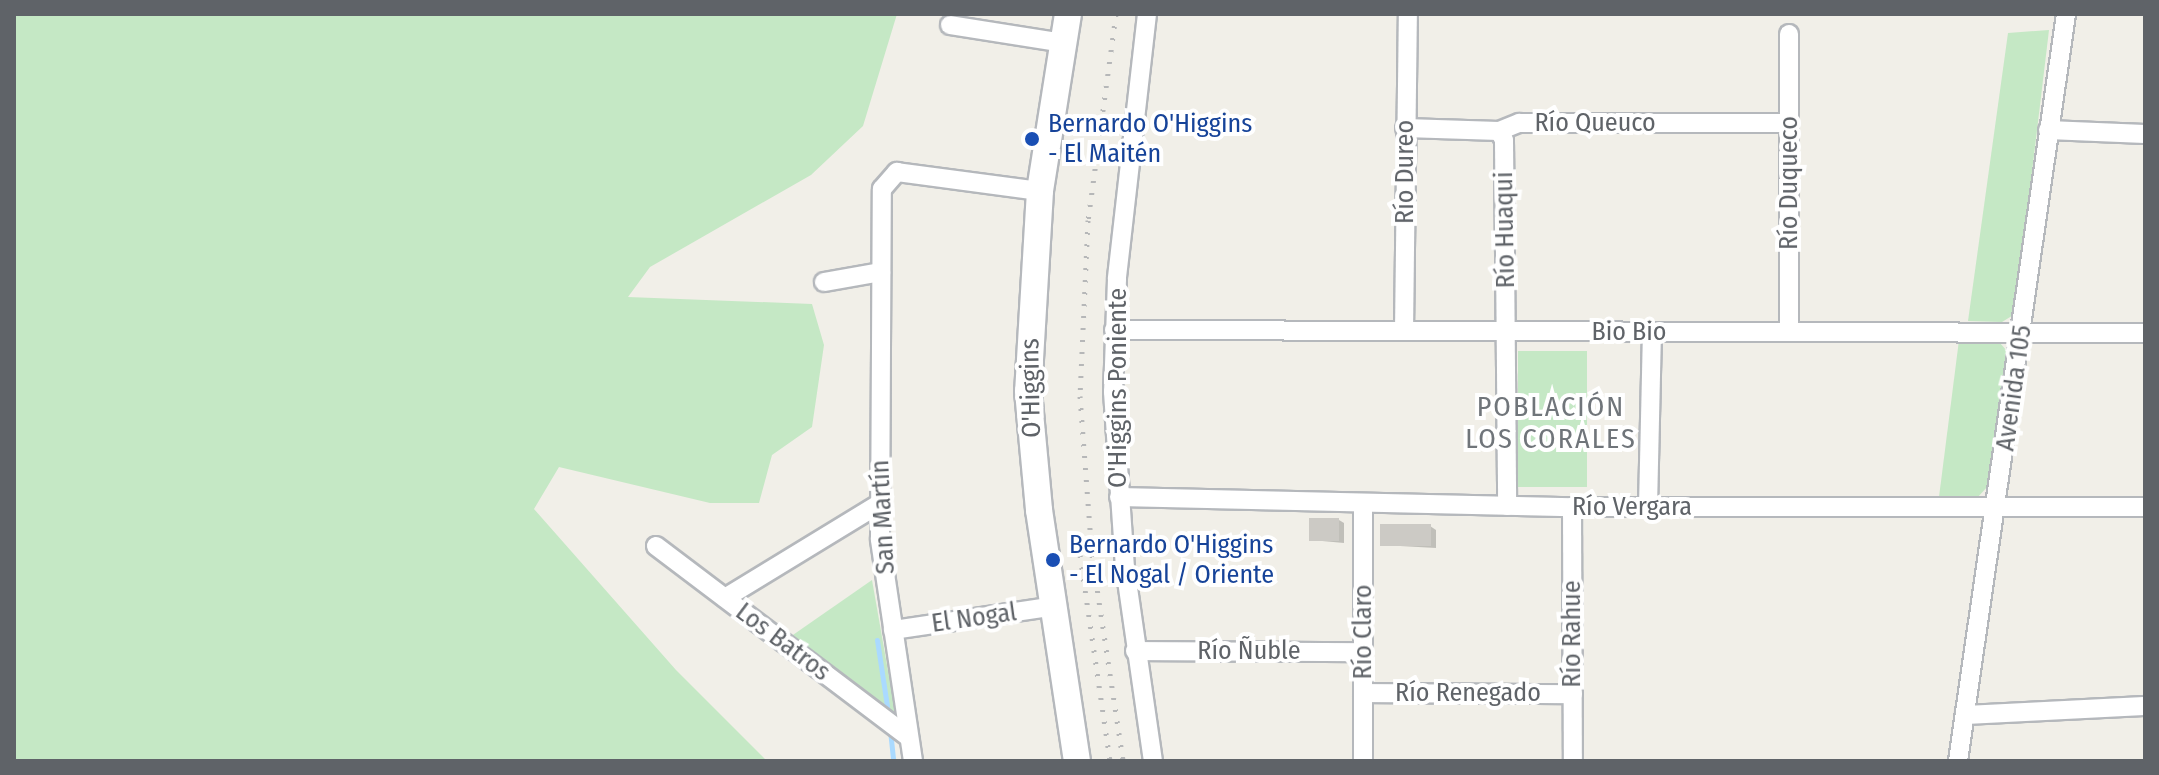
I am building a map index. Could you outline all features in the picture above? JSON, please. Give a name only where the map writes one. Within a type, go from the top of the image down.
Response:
[{"type":"street","name":"O'Higgins","points":[[1068,14],[1040,191],[1031,280],[1029,424],[1077,761]]},
{"type":"street","name":"O'Higgins Poniente","points":[[1147,14],[1114,330],[1119,497],[1135,651],[1153,761]]},
{"type":"street","name":"Río Dureo","points":[[1404,331],[1408,14]]},
{"type":"street","name":"Avenida 105","points":[[1958,761],[2066,14]]},
{"type":"street","points":[[950,25],[1064,43]]},
{"type":"street","name":"Río Duqueco","points":[[1789,34],[1789,332]]},
{"type":"street","name":"Río Queuco","points":[[1405,128],[1499,131],[1519,123],[1789,123]]},
{"type":"street","points":[[2048,130],[2145,134]]},
{"type":"street","name":"Río Huaqui","points":[[1499,131],[1504,140],[1507,506]]},
{"type":"street","name":"San Martín","points":[[913,761],[893,630],[879,504],[882,189],[889,175],[902,172],[1040,191]]},
{"type":"street","points":[[824,282],[881,272]]},
{"type":"street","name":"Bio Bio","points":[[1114,330],[2145,333]]},
{"type":"street","points":[[1648,507],[1652,332]]},
{"type":"street","name":"Río Vergara","points":[[1119,497],[1572,507],[2145,507]]},
{"type":"street","name":"Río Claro","points":[[1363,503],[1363,761]]},
{"type":"street","points":[[725,598],[879,504]]},
{"type":"street","name":"Río Rahue","points":[[1572,507],[1573,761]]},
{"type":"street","name":"Los Batros","points":[[656,546],[909,737]]},
{"type":"street","name":"El Nogal","points":[[893,630],[1055,606]]},
{"type":"street","name":"Río Ñuble","points":[[1135,651],[1363,652]]},
{"type":"street","name":"Río Renegado","points":[[1363,693],[1573,694]]},
{"type":"street","points":[[1965,715],[2145,706]]},
{"type":"green space","points":[[14,14],[897,14],[863,126],[811,175],[650,267],[628,297],[812,304],[824,345],[812,427],[772,455],[759,503],[710,503],[559,467],[534,509],[676,670],[767,761],[14,761]]},
{"type":"green space","points":[[2049,30],[2015,314],[2002,322],[1968,321],[2008,33]]},
{"type":"green space","points":[[1959,340],[1999,342],[2008,352],[1988,486],[1977,498],[1939,497]]},
{"type":"green space","points":[[1518,351],[1587,351],[1587,487],[1518,487]]},
{"type":"green space","points":[[872,580],[896,716],[790,637]]},
{"type":"building","points":[[1309,518],[1339,518],[1339,541],[1309,541]]},
{"type":"building","points":[[1380,524],[1431,524],[1431,546],[1380,546]]},
{"type":"waterway","points":[[877,640],[887,706]]},
{"type":"waterway","points":[[890,730],[893,761]]},
{"type":"railway","points":[[1116,14],[1088,220],[1080,396],[1092,555],[1123,761]]},
{"type":"railway","points":[[1080,555],[1110,761]]},
{"type":"place","name":"Bernardo O'Higgins - El Maitén","points":[[1032,139]]},
{"type":"place","name":"Bernardo O'Higgins - El Nogal / Oriente","points":[[1053,560]]},
{"type":"district","name":"POBLACIÓN LOS CORALES","points":[[1551,423]]}]
